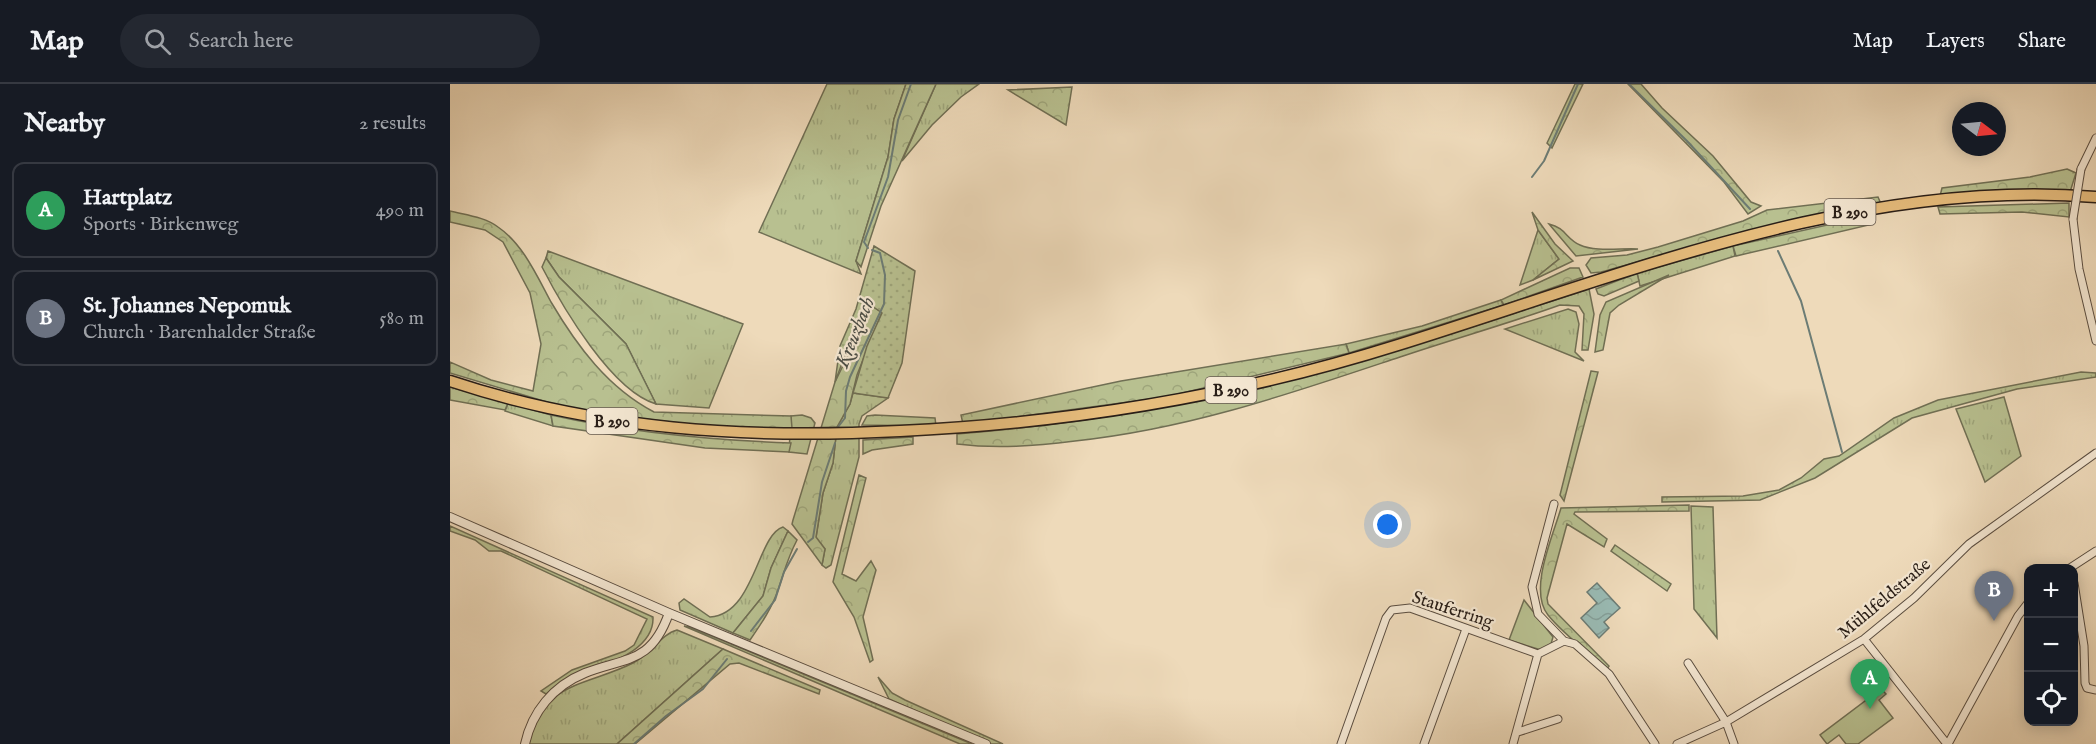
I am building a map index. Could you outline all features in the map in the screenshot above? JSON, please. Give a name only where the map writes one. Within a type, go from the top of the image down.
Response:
[{"type":"main road","name":"B 290","points":[[450,381],[531,404],[601,419],[684,430],[779,435],[978,428],[1188,399],[1292,376],[1771,231],[1882,206],[1984,196],[2096,196]]},
{"type":"street","points":[[2096,138],[2081,169],[2073,219],[2079,269],[2096,341]]},
{"type":"street","name":"Mühlfeldstraße","points":[[1677,744],[1726,722],[1864,639],[1914,598],[1969,544],[2096,453]]},
{"type":"street","points":[[1554,504],[1532,587],[1538,614],[1564,641],[1575,644],[1610,674],[1655,744]]},
{"type":"street","points":[[450,516],[669,613],[986,744]]},
{"type":"street","points":[[2076,564],[2096,551]]},
{"type":"street","name":"Stauferring","points":[[1341,744],[1386,618],[1392,610],[1410,608],[1538,654]]},
{"type":"street","points":[[1864,639],[1947,744],[2024,608]]},
{"type":"street","points":[[2078,612],[2084,646],[2085,683],[2087,688],[2096,690]]},
{"type":"street","points":[[525,744],[535,715],[549,697],[585,673],[630,661],[641,654],[661,633],[669,613]]},
{"type":"street","points":[[1424,744],[1466,629]]},
{"type":"street","points":[[1514,744],[1538,654],[1564,641]]},
{"type":"street","points":[[1688,663],[1726,722],[1734,744]]},
{"type":"street","points":[[1518,732],[1558,719]]},
{"type":"green space","points":[[827,84],[906,84],[894,119],[888,157],[856,261],[861,274],[759,232]]},
{"type":"green space","points":[[906,84],[936,84],[881,206],[861,267],[856,261],[888,157],[894,119]]},
{"type":"green space","points":[[936,84],[979,84],[961,97],[932,125],[902,161]]},
{"type":"green space","points":[[1575,84],[1583,84],[1552,148],[1547,143]]},
{"type":"green space","points":[[1628,84],[1641,84],[1662,108],[1713,156],[1751,202],[1761,206],[1748,214],[1724,182]]},
{"type":"green space","points":[[1072,87],[1066,125],[1008,90]]},
{"type":"green space","points":[[2067,169],[2076,173],[2070,192],[1940,196],[1942,188],[2030,177]]},
{"type":"green space","points":[[1878,197],[1881,204],[1774,225],[1601,272],[1591,273],[1586,265],[1591,258],[1627,255],[1658,247],[1743,221],[1767,210]]},
{"type":"green space","points":[[2069,203],[2069,217],[2022,212],[1940,214],[1938,207]]},
{"type":"green space","points":[[450,211],[487,221],[498,227],[515,242],[583,350],[608,378],[637,402],[654,412],[791,416],[792,428],[733,429],[610,415],[560,406],[450,373],[450,362],[491,380],[533,391],[541,344],[530,293],[503,242],[485,230],[450,222]]},
{"type":"green space","points":[[1532,212],[1555,244],[1573,261],[1533,280],[1559,259],[1538,230]]},
{"type":"green space","points":[[1872,215],[1873,224],[1736,256],[1733,246]]},
{"type":"green space","points":[[1549,224],[1559,228],[1575,243],[1586,247],[1638,249],[1576,256]]},
{"type":"green space","points":[[1538,230],[1559,259],[1533,280],[1520,285]]},
{"type":"green space","points":[[874,246],[915,271],[902,363],[888,398],[853,393],[867,346],[882,313],[872,306],[844,358],[835,382],[840,346],[856,309]]},
{"type":"green space","points":[[1733,246],[1735,256],[1640,286],[1637,273]]},
{"type":"green space","points":[[548,251],[743,324],[709,408],[656,404],[626,344],[559,277],[546,258]]},
{"type":"green space","points":[[546,258],[559,277],[626,344],[656,404],[639,396],[623,383],[590,346],[562,304],[542,267]]},
{"type":"green space","points":[[1570,268],[1579,268],[1583,277],[1504,305],[1501,300]]},
{"type":"green space","points":[[1637,273],[1639,281],[1604,296],[1598,294],[1596,289]]},
{"type":"green space","points":[[1669,275],[1619,305],[1610,313],[1603,350],[1595,352],[1600,315],[1606,302]]},
{"type":"green space","points":[[1589,289],[1594,314],[1588,350],[1582,350],[1584,314],[1579,306],[1560,305],[1280,396],[1199,419],[1159,428],[1060,443],[1001,447],[957,444],[957,434],[1034,427],[1111,416],[1187,403],[1303,377],[1386,354]]},
{"type":"green space","points":[[1501,300],[1504,305],[1349,353],[1346,344],[1422,326]]},
{"type":"green space","points":[[872,306],[882,312],[857,375],[850,404],[837,427],[833,463],[823,493],[816,537],[825,549],[822,565],[792,524],[835,382]]},
{"type":"green space","points":[[1568,309],[1576,312],[1579,324],[1575,352],[1584,361],[1505,329]]},
{"type":"green space","points":[[1346,344],[1349,353],[1166,397],[963,424],[961,415],[1121,381]]},
{"type":"green space","points":[[1591,371],[1598,372],[1564,501],[1560,495]]},
{"type":"green space","points":[[2081,372],[2096,373],[2096,377],[2017,389],[1912,418],[1815,478],[1760,500],[1662,502],[1662,497],[1743,496],[1779,490],[1801,478],[1824,459],[1839,456],[1894,418],[1938,400]]},
{"type":"green space","points":[[450,387],[508,403],[505,410],[450,400]]},
{"type":"green space","points":[[853,393],[888,398],[862,416],[859,424],[859,457],[831,565],[826,568],[822,565],[825,549],[816,538],[823,493],[833,463],[837,427],[850,404]]},
{"type":"green space","points":[[2004,397],[2021,456],[1985,482],[1956,409]]},
{"type":"green space","points":[[508,403],[551,415],[553,426],[505,411]]},
{"type":"green space","points":[[551,415],[611,427],[670,435],[791,443],[789,452],[705,448],[553,426]]},
{"type":"green space","points":[[802,415],[811,418],[815,423],[807,454],[789,452],[791,416]]},
{"type":"green space","points":[[867,416],[935,418],[936,426],[862,425]]},
{"type":"green space","points":[[913,437],[913,444],[872,450],[863,454],[863,440]]},
{"type":"green space","points":[[859,475],[866,478],[842,574],[856,581],[871,561],[876,570],[863,617],[873,660],[870,662],[854,617],[833,582]]},
{"type":"green space","points":[[1689,505],[1689,511],[1575,512],[1574,514],[1607,539],[1604,547],[1567,524],[1547,598],[1548,604],[1609,666],[1607,669],[1561,629],[1548,615],[1542,604],[1541,578],[1561,508]]},
{"type":"green space","points":[[1691,506],[1713,507],[1717,638],[1694,609]]},
{"type":"green space","points":[[450,526],[653,617],[650,632],[641,644],[627,654],[546,694],[541,691],[572,670],[625,651],[634,645],[647,619],[501,551],[489,551],[475,540],[450,531]]},
{"type":"green space","points":[[783,527],[788,531],[771,568],[763,596],[733,633],[680,610],[679,603],[684,599],[710,617],[725,613],[737,603],[767,544],[774,533]]},
{"type":"green space","points":[[788,531],[797,540],[769,610],[750,640],[733,633],[763,596],[771,568]]},
{"type":"green space","points":[[1615,545],[1671,584],[1667,591],[1611,551]]},
{"type":"green space","points":[[1524,600],[1553,637],[1551,644],[1541,650],[1509,640]]},
{"type":"green space","points":[[684,626],[690,627],[972,744],[960,744]]},
{"type":"green space","points":[[677,630],[723,649],[617,744],[528,744],[535,723],[544,708],[555,697],[568,688],[633,663],[671,632]]},
{"type":"green space","points":[[723,649],[820,690],[819,694],[739,663],[730,664],[635,744],[617,744]]},
{"type":"green space","points":[[878,677],[892,693],[905,700],[1003,744],[991,744],[889,699]]},
{"type":"green space","points":[[1881,689],[1886,694],[1879,700],[1893,718],[1858,744],[1846,744],[1839,735],[1827,744],[1820,735]]},
{"type":"water","points":[[1597,583],[1620,608],[1604,622],[1609,628],[1599,638],[1581,618],[1597,603],[1587,592]]},
{"type":"waterway","name":"Kreuzbach","points":[[868,248],[864,242],[888,177],[898,120],[911,84]]},
{"type":"waterway","points":[[1532,177],[1544,161],[1578,84]]},
{"type":"waterway","points":[[1629,84],[1687,141],[1750,209]]},
{"type":"waterway","name":"Kreuzbach","points":[[838,427],[845,418],[846,391],[850,377],[884,304],[885,275],[880,253],[872,250]]},
{"type":"waterway","points":[[1778,251],[1801,301],[1842,452]]},
{"type":"waterway","name":"Kreuzbach","points":[[808,542],[813,538],[822,482],[835,443]]},
{"type":"waterway","name":"Kreuzbach","points":[[751,631],[775,600],[784,572],[797,549]]},
{"type":"waterway","name":"Kreuzbach","points":[[634,744],[666,716],[703,689],[727,659]]},
{"type":"place","name":"St. Johannes Nepomuk","points":[[1994,621]]},
{"type":"place","name":"Hartplatz","points":[[1870,709]]}]
